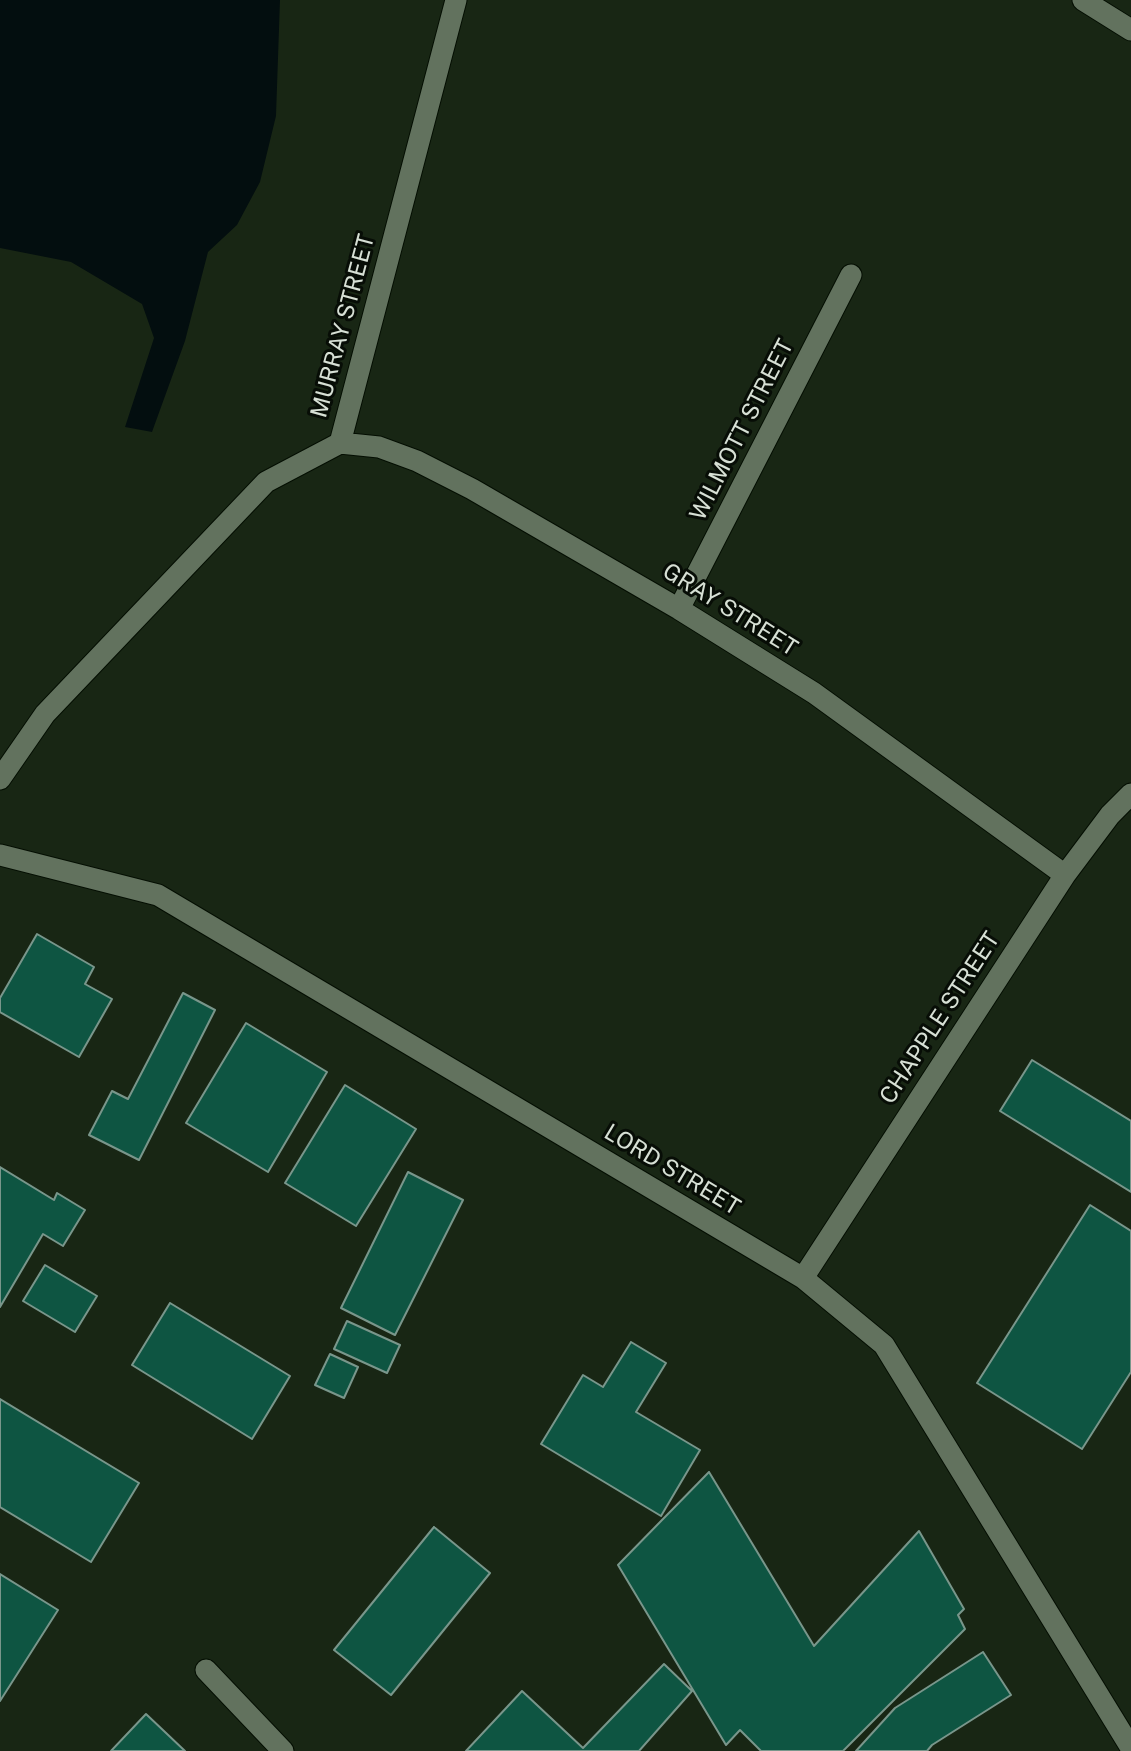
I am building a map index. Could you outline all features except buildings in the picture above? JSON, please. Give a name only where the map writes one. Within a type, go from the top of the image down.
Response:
[{"type":"street","name":"MURRAY STREET","points":[[0,779],[45,714],[266,482],[340,443],[456,0]]},
{"type":"street","points":[[1083,0],[1131,30]]},
{"type":"street","name":"WILMOTT STREET","points":[[679,609],[851,275]]},
{"type":"street","name":"GRAY STREET","points":[[340,443],[379,447],[417,461],[472,489],[679,609],[814,693],[1065,875]]},
{"type":"street","name":"CHAPPLE STREET","points":[[803,1278],[1065,875],[1110,815],[1131,794]]},
{"type":"street","name":"LORD STREET","points":[[0,855],[158,895],[803,1278],[884,1345],[1131,1748]]},
{"type":"street","points":[[206,1670],[283,1751]]},
{"type":"shaded area","points":[[0,0],[280,0],[276,116],[260,182],[237,225],[208,252],[185,341],[152,432],[125,427],[154,338],[142,304],[71,262],[0,248]]}]
